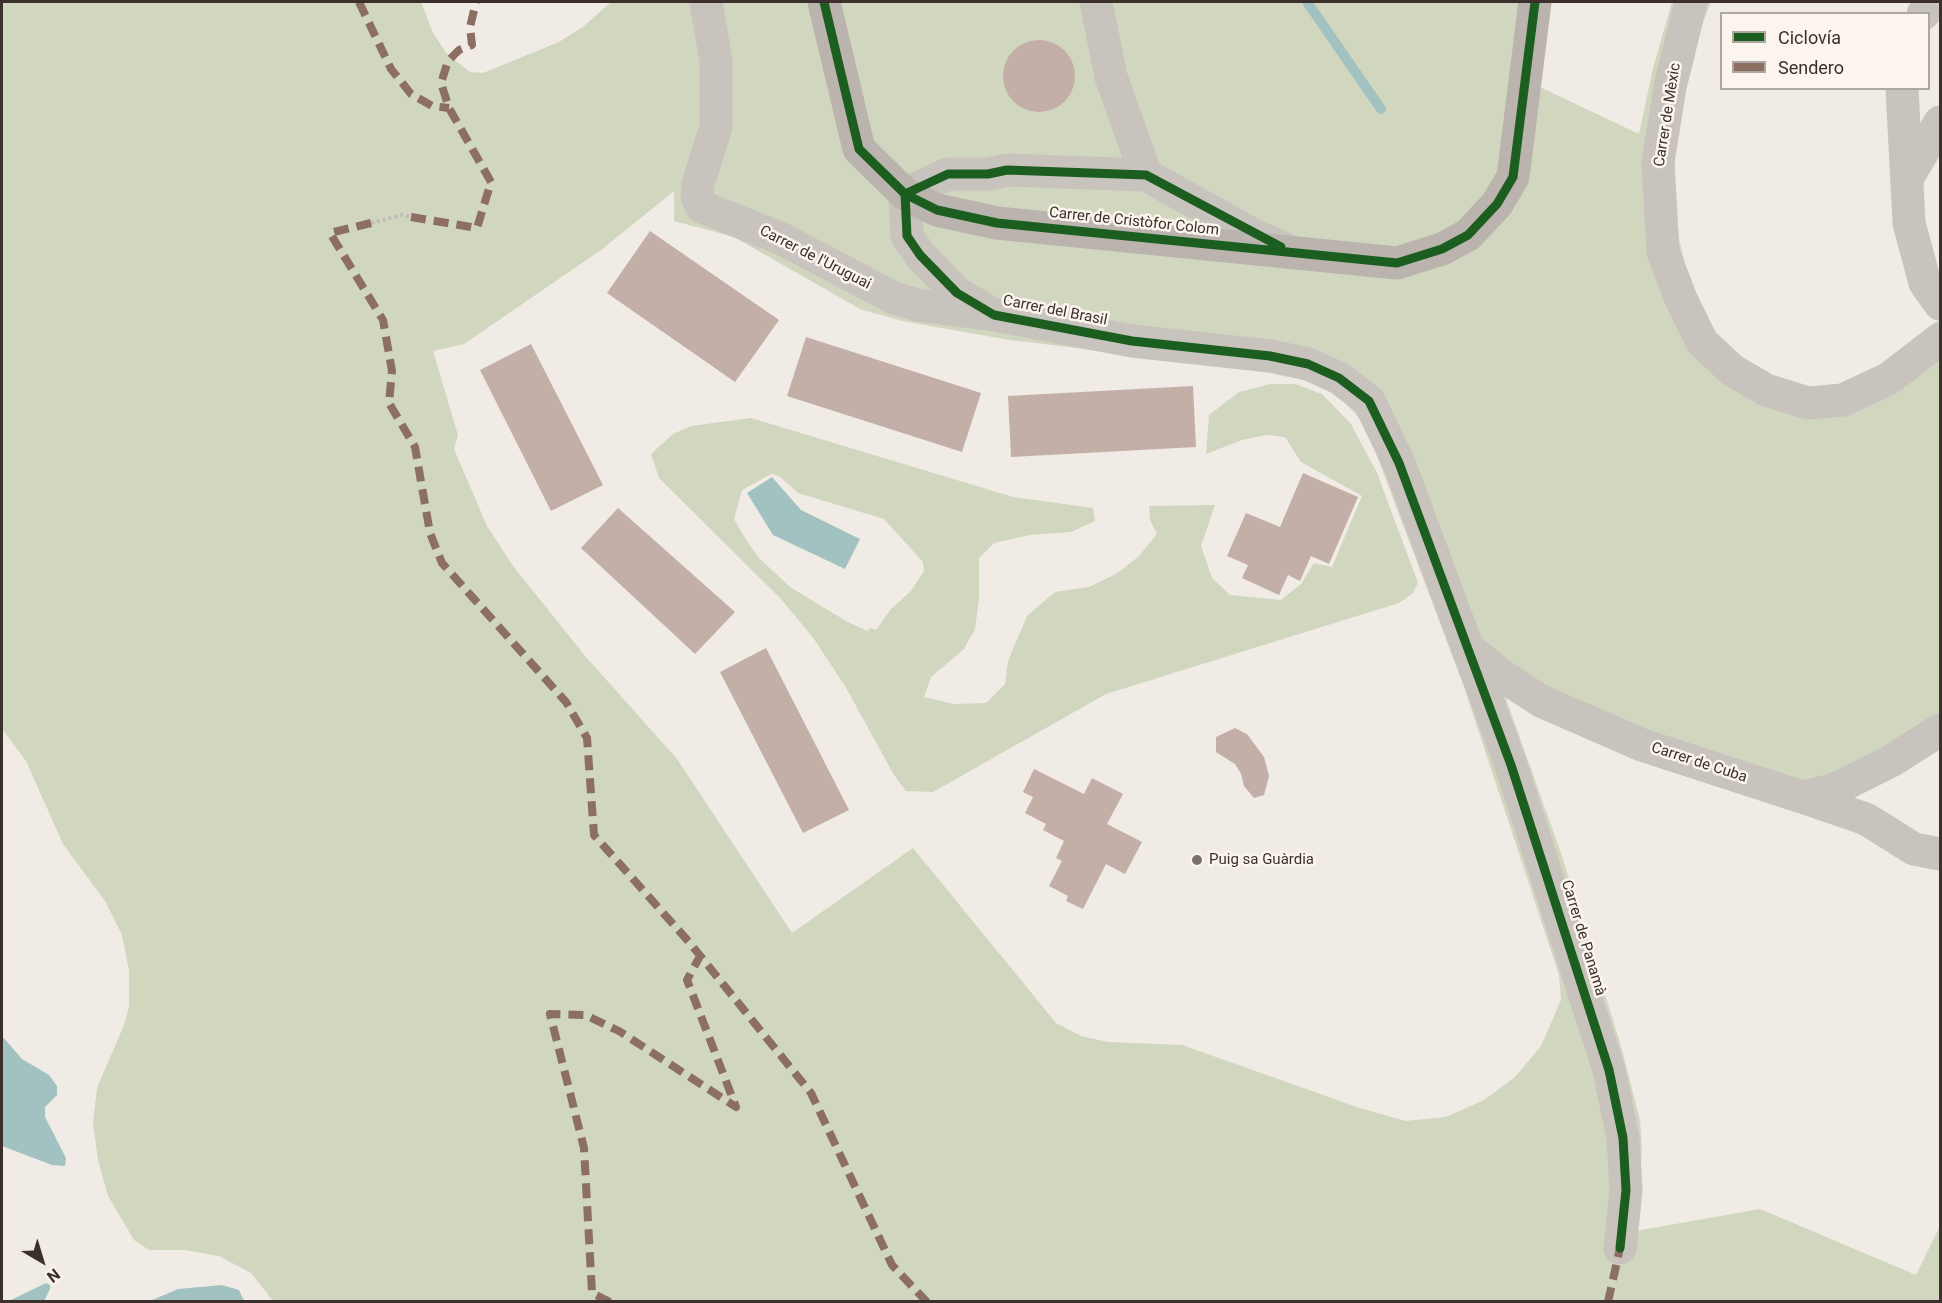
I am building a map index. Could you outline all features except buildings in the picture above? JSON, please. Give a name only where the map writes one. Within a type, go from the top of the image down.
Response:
[{"type":"street","name":"Carrer de l'Uruguai","points":[[706,2],[716,61],[716,127],[698,184],[697,197],[702,207],[782,239],[894,298],[925,306],[994,315]]},
{"type":"street","name":"Carrer de Cristòfor Colom","points":[[824,2],[859,149],[905,194],[937,210],[997,223],[1291,252],[1324,258],[1397,263],[1442,249],[1467,235],[1497,204],[1513,177],[1535,2]]},
{"type":"street","points":[[1096,2],[1111,77],[1146,175]]},
{"type":"street","name":"Carrer de Mèxic","points":[[1691,2],[1670,87],[1658,162],[1663,252],[1681,299],[1702,342],[1732,370],[1767,390],[1808,403],[1843,400],[1890,378],[1941,339]]},
{"type":"street","points":[[1925,12],[1931,5],[1941,5]]},
{"type":"street","points":[[1902,90],[1909,223],[1925,283],[1941,304]]},
{"type":"street","points":[[1907,179],[1941,122]]},
{"type":"street","points":[[905,194],[948,174],[988,174],[1007,170],[1146,175],[1250,233],[1291,252]]},
{"type":"street","name":"Carrer del Brasil","points":[[905,194],[907,236],[920,255],[957,293],[994,315],[1132,341],[1270,356],[1308,364],[1339,378],[1369,401],[1399,463],[1465,646]]},
{"type":"street","name":"Carrer de Cuba","points":[[1465,646],[1502,675],[1541,700],[1642,745],[1866,819],[1914,849],[1941,854]]},
{"type":"street","name":"Carrer de Panamà","points":[[1465,646],[1515,776],[1563,921],[1617,1101],[1623,1138],[1626,1190],[1620,1248]]},
{"type":"street","points":[[1802,798],[1833,790],[1891,761],[1941,730]]},
{"type":"path","points":[[371,223],[402,215],[411,217]]},
{"type":"green space","points":[[2,2],[421,2],[433,33],[447,54],[470,72],[483,73],[559,42],[584,26],[611,2],[1535,2],[1525,80],[1639,134],[1653,68],[1672,2],[1711,2],[1700,29],[1676,123],[1674,185],[1679,239],[1690,285],[1704,315],[1726,348],[1750,367],[1809,390],[1856,382],[1940,319],[1940,746],[1837,799],[1505,696],[1562,856],[1621,1046],[1640,1120],[1642,1149],[1636,1231],[1760,1209],[1916,1275],[1940,1226],[1940,1301],[274,1302],[251,1273],[219,1256],[185,1250],[149,1250],[134,1240],[108,1196],[98,1160],[93,1123],[97,1088],[124,1025],[129,1007],[129,971],[122,935],[105,901],[63,844],[26,761],[2,729]],"holes":[[[674,191],[674,221],[734,237],[860,309],[902,321],[1010,340],[1274,372],[1328,386],[1346,404],[1362,421],[1374,448],[1464,687],[1559,975],[1561,1000],[1541,1046],[1515,1077],[1484,1100],[1446,1117],[1405,1121],[1357,1107],[1182,1045],[1108,1042],[1081,1036],[1056,1023],[913,848],[792,933],[677,759],[586,657],[513,566],[487,526],[454,449],[458,435],[433,351],[464,344],[601,250]]]},
{"type":"green space","points":[[1270,384],[1295,384],[1322,394],[1351,424],[1377,473],[1418,583],[1413,593],[1399,603],[1106,694],[933,792],[906,791],[894,775],[845,686],[814,639],[781,599],[659,478],[651,454],[673,434],[691,426],[751,418],[1013,497],[1093,508],[1095,521],[1071,532],[1030,535],[994,543],[979,558],[979,599],[975,629],[964,649],[931,677],[924,697],[954,704],[986,703],[1005,684],[1008,661],[1027,616],[1055,592],[1089,587],[1116,574],[1138,557],[1157,534],[1150,520],[1149,506],[1215,505],[1201,546],[1212,578],[1230,595],[1281,600],[1301,584],[1314,563],[1332,567],[1362,496],[1301,462],[1285,437],[1266,435],[1242,440],[1206,454],[1209,415],[1239,392]],"holes":[[[771,474],[779,476],[798,493],[884,519],[923,562],[924,571],[911,591],[891,609],[876,630],[871,628],[867,631],[846,621],[790,587],[758,557],[745,538],[734,519],[742,490]]]},
{"type":"water","points":[[772,477],[801,510],[860,539],[845,569],[773,535],[747,493]]},
{"type":"water","points":[[2,1036],[22,1059],[49,1075],[57,1086],[57,1095],[45,1107],[45,1117],[66,1158],[65,1166],[52,1165],[2,1146]]},
{"type":"water","points":[[46,1283],[50,1285],[50,1289],[44,1301],[9,1301]]},
{"type":"water","points":[[222,1285],[239,1290],[244,1301],[150,1301],[178,1289]]},
{"type":"waterway","points":[[1307,2],[1381,109]]},
{"type":"marked path","points":[[359,2],[391,69],[411,94],[432,106],[449,108]]},
{"type":"marked path","points":[[411,217],[477,228],[491,182],[449,108],[441,83],[448,61],[459,50],[472,45],[470,27],[476,2]]},
{"type":"marked path","points":[[371,223],[330,233],[383,320],[392,371],[389,403],[415,447],[430,533],[442,563],[566,702],[587,738],[594,835],[689,942],[811,1093],[892,1265],[927,1302]]},
{"type":"marked path","points":[[610,1302],[592,1293],[584,1148],[550,1014],[585,1015],[619,1031],[736,1107],[687,980],[699,958]]},
{"type":"marked path","points":[[1608,1302],[1620,1248]]},
{"type":"cycle path","points":[[824,2],[859,149],[905,194],[937,210],[997,223],[1397,263],[1442,249],[1468,235],[1497,204],[1513,177],[1535,2]]},
{"type":"cycle path","points":[[905,194],[948,174],[988,174],[1007,170],[1146,175],[1281,247]]},
{"type":"cycle path","points":[[905,194],[907,236],[920,255],[957,293],[994,315],[1132,341],[1270,356],[1308,364],[1339,378],[1369,401],[1399,463],[1511,765],[1609,1070],[1623,1138],[1626,1190],[1620,1248]]},
{"type":"place","name":"Puig sa Guàrdia","points":[[1197,860]]}]
